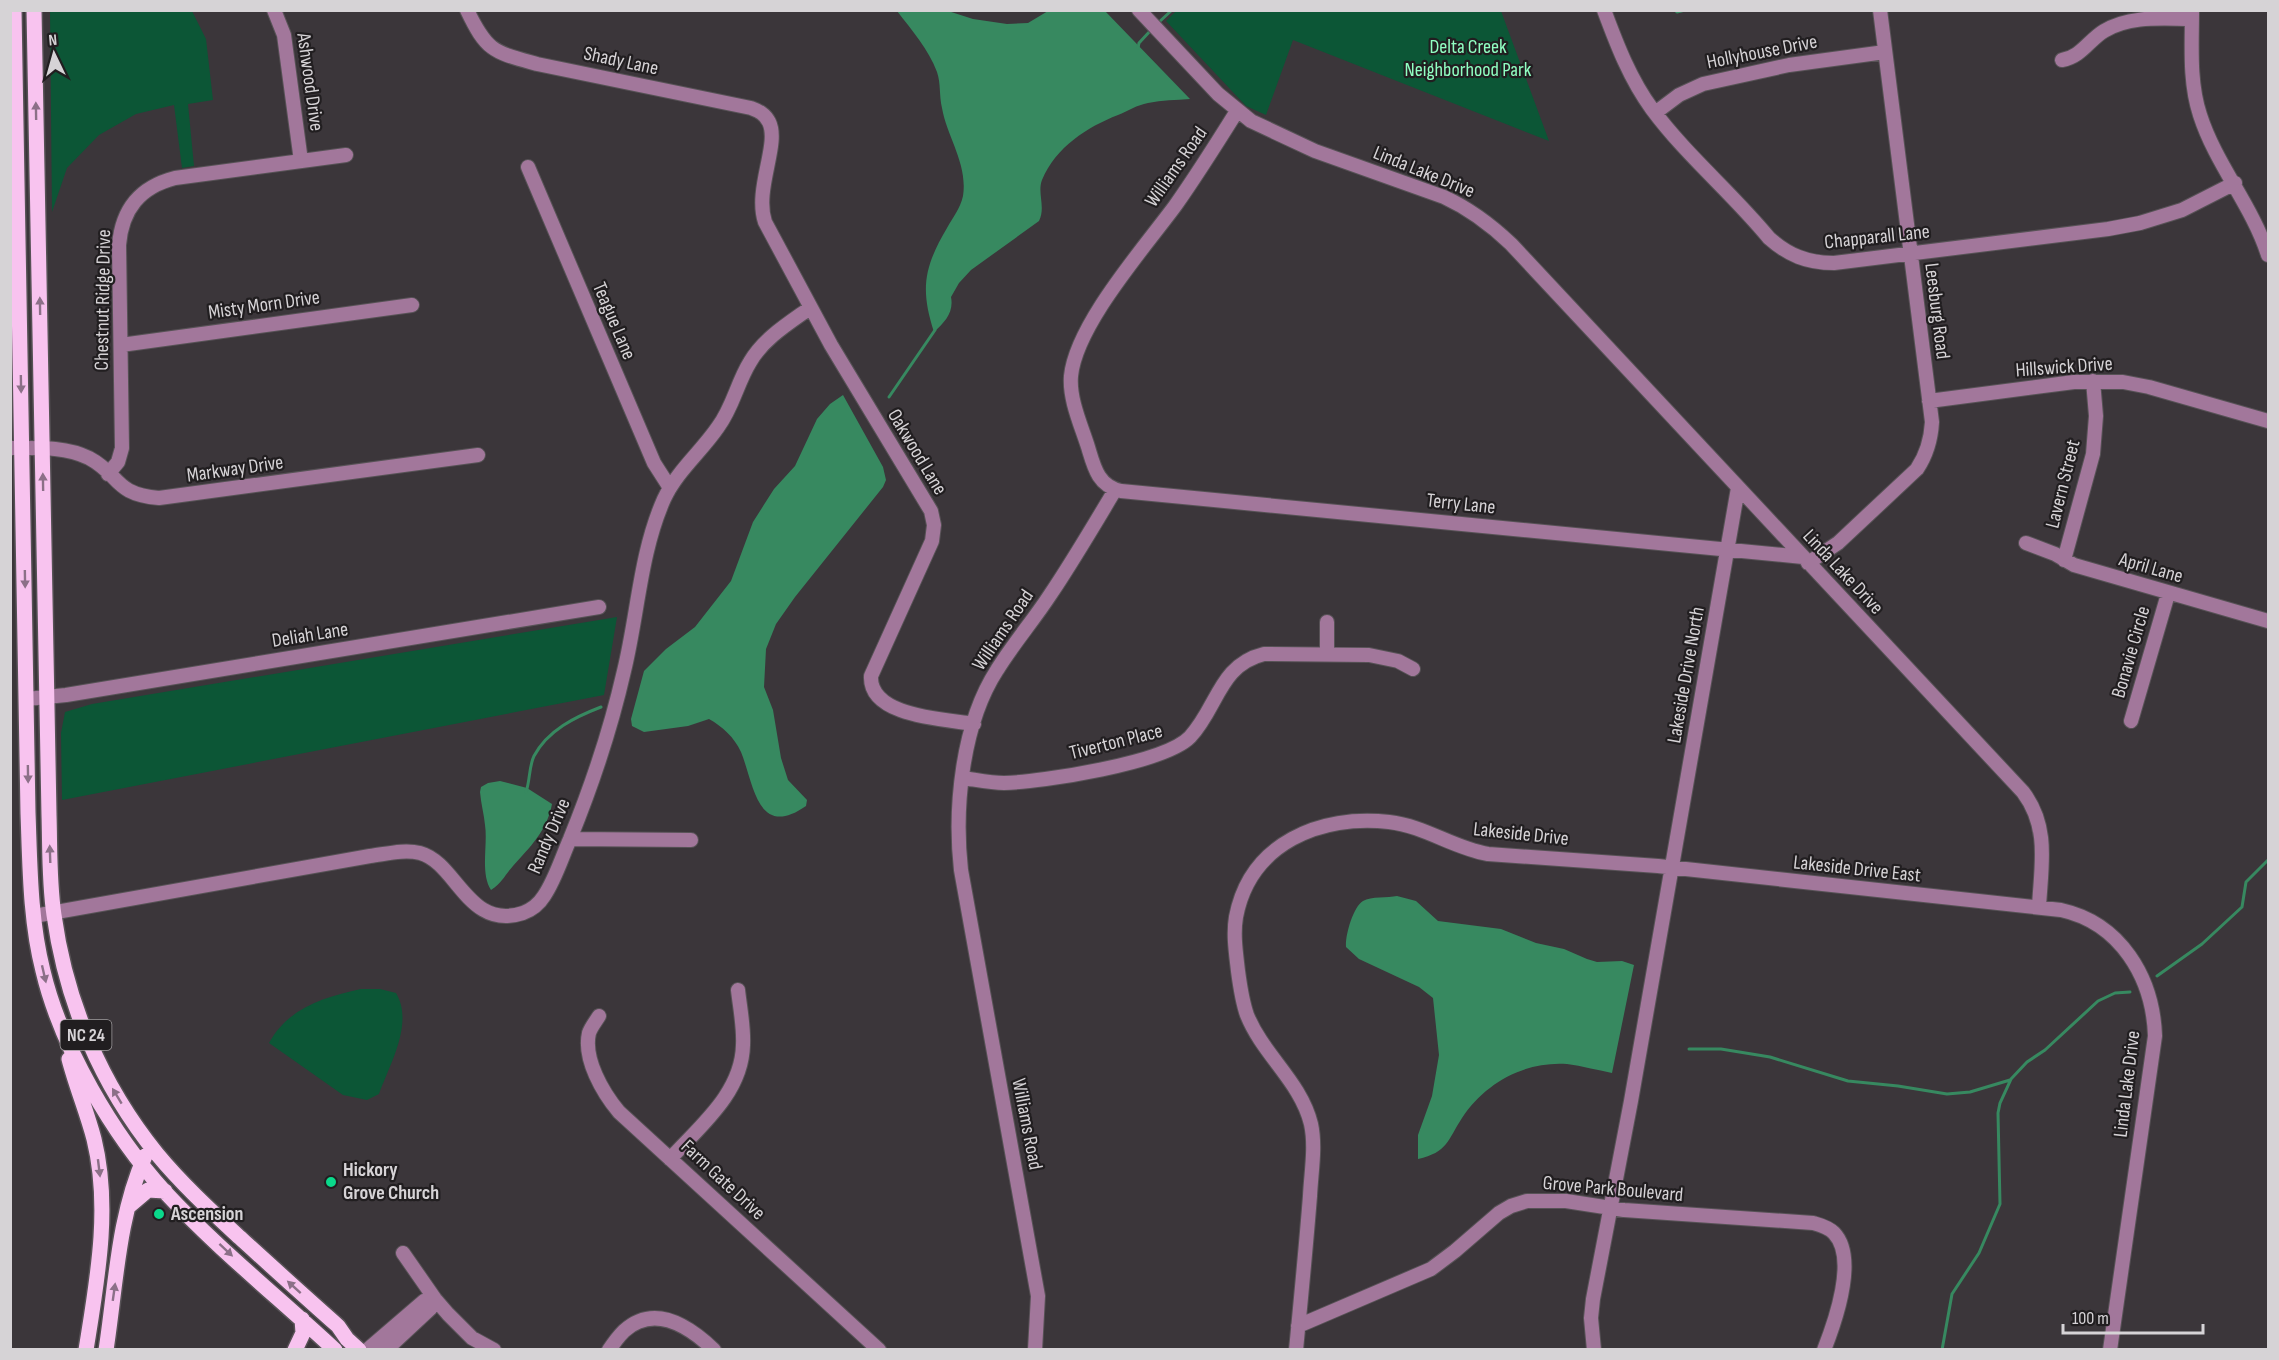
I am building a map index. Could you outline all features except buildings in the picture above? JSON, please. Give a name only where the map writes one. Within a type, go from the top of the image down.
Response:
[{"type":"main road","name":"NC 24","points":[[14,10],[17,448],[27,699],[28,813],[34,916],[42,970],[62,1030],[97,1098],[141,1163],[165,1191],[335,1350]]},
{"type":"main road","name":"NC 24","points":[[34,10],[53,913],[63,963],[83,1029],[105,1076],[150,1145],[197,1198],[338,1326],[347,1339],[360,1350]]},
{"type":"main road","points":[[62,1030],[94,1139],[102,1189],[100,1254],[86,1350]]},
{"type":"main road","points":[[106,1350],[128,1207],[141,1163],[150,1145]]},
{"type":"main road","points":[[128,1207],[148,1190],[165,1191]]},
{"type":"main road","points":[[295,1350],[303,1333],[302,1319]]},
{"type":"street","name":"Ashwood Drive","points":[[274,10],[284,35],[301,161]]},
{"type":"street","name":"Shady Lane","points":[[467,10],[483,41],[502,55],[751,108],[759,111],[768,120],[772,138]]},
{"type":"street","name":"Chapparall Lane","points":[[1604,10],[1624,61],[1637,87],[1655,113],[1769,238],[1791,255],[1805,260],[1834,263],[2140,223],[2182,210],[2235,183]]},
{"type":"street","name":"Leesburg Road","points":[[1805,560],[1838,543],[1917,469],[1928,450],[1932,436],[1880,10]]},
{"type":"street","name":"Linda Lake Drive","points":[[1141,12],[1218,94],[1237,111],[1264,129],[1444,197],[1474,212],[1511,244],[2032,804],[2038,816],[2042,846],[2039,907],[2085,917],[2107,930],[2123,946],[2134,962],[2152,1007],[2155,1026],[2154,1055],[2110,1350]]},
{"type":"street","points":[[2062,60],[2075,56],[2099,34],[2115,26],[2143,19],[2192,15],[2192,64],[2198,107],[2211,141],[2252,213],[2268,255]]},
{"type":"street","name":"Hollyhouse Drive","points":[[1655,113],[1679,95],[1703,84],[1789,65],[1885,52]]},
{"type":"street","name":"Williams Road","points":[[1035,1350],[1038,1296],[961,870],[958,828],[963,778],[974,724],[996,670],[1056,586],[1115,490],[1104,484],[1095,467],[1072,392],[1073,364],[1104,302],[1195,179],[1237,111]]},
{"type":"street","name":"Oakwood Lane","points":[[772,138],[762,192],[764,216],[810,308],[931,511],[933,519],[932,541],[872,676],[873,690],[880,700],[891,707],[974,724]]},
{"type":"street","name":"Chestnut Ridge Drive","points":[[108,474],[118,462],[122,448],[118,245],[123,219],[134,201],[156,184],[175,178],[346,154]]},
{"type":"street","name":"Teague Lane","points":[[528,166],[654,463],[670,488]]},
{"type":"street","name":"Misty Morn Drive","points":[[121,345],[412,305]]},
{"type":"street","name":"Randy Drive","points":[[34,916],[370,856],[410,852],[420,853],[435,860],[460,890],[481,908],[493,913],[514,915],[525,912],[542,899],[570,839],[612,718],[624,671],[649,544],[670,488],[728,413],[746,368],[758,350],[810,308]]},
{"type":"street","name":"Hillswick Drive","points":[[1929,401],[2093,381],[2123,382],[2149,387],[2268,421]]},
{"type":"street","name":"Lavern Street","points":[[2064,560],[2094,454],[2096,425],[2093,381]]},
{"type":"street","name":"Markway Drive","points":[[17,448],[43,448],[79,454],[90,459],[123,489],[145,497],[166,498],[478,454]]},
{"type":"street","name":"Lakeside Drive North","points":[[1671,868],[1738,488]]},
{"type":"street","name":"Terry Lane","points":[[1115,490],[1727,550],[1805,560]]},
{"type":"street","name":"April Lane","points":[[2026,543],[2055,554],[2074,565],[2268,621]]},
{"type":"street","name":"Bonavie Circle","points":[[2131,721],[2168,594]]},
{"type":"street","name":"Deliah Lane","points":[[27,699],[599,607]]},
{"type":"street","points":[[1327,622],[1327,654]]},
{"type":"street","name":"Tiverton Place","points":[[963,778],[996,782],[1026,781],[1099,769],[1166,752],[1189,737],[1198,727],[1230,674],[1247,660],[1272,654],[1385,657],[1413,669]]},
{"type":"street","name":"Lakeside Drive","points":[[1296,1350],[1313,1148],[1307,1111],[1298,1092],[1252,1028],[1242,995],[1235,948],[1236,916],[1259,868],[1278,849],[1302,833],[1326,825],[1367,821],[1390,822],[1413,827],[1473,851],[1488,854],[1671,868]]},
{"type":"street","points":[[570,839],[691,840]]},
{"type":"street","points":[[1594,1350],[1591,1334],[1592,1309],[1671,868]]},
{"type":"street","name":"Lakeside Drive East","points":[[1671,868],[2039,907]]},
{"type":"street","points":[[670,1159],[726,1097],[737,1077],[743,1046],[738,990]]},
{"type":"street","name":"Farm Gate Drive","points":[[599,1016],[591,1028],[589,1038],[592,1064],[597,1078],[619,1112],[879,1350]]},
{"type":"street","name":"Grove Park Boulevard","points":[[1298,1326],[1431,1269],[1499,1213],[1517,1204],[1544,1200],[1611,1208],[1813,1223],[1833,1232],[1842,1247],[1844,1279],[1838,1309],[1824,1350]]},
{"type":"street","points":[[403,1253],[435,1299],[472,1338],[494,1350]]},
{"type":"street","points":[[367,1350],[424,1301],[435,1299]]},
{"type":"street","points":[[386,1350],[430,1309],[435,1299]]},
{"type":"street","points":[[609,1350],[629,1328],[643,1321],[658,1319],[683,1324],[714,1350]]},
{"type":"green space","points":[[50,11],[192,11],[206,39],[213,100],[188,104],[194,166],[182,168],[174,105],[136,114],[99,135],[67,168],[52,212]]},
{"type":"green space","name":"Delta Creek Neighborhood Park","points":[[1176,11],[1501,11],[1549,141],[1293,40],[1266,115],[1246,106],[1166,21]]},
{"type":"green space","points":[[617,617],[604,695],[62,800],[61,733],[65,712],[92,704]]},
{"type":"green space","points":[[361,989],[380,989],[396,993],[401,1005],[402,1017],[398,1044],[379,1094],[367,1100],[343,1095],[269,1043],[286,1021],[308,1006]]},
{"type":"shaded area","points":[[897,11],[948,11],[973,19],[1007,24],[1028,23],[1048,11],[1105,11],[1190,99],[1158,101],[1136,107],[1084,132],[1064,148],[1048,168],[1042,180],[1040,190],[1042,211],[1039,221],[971,270],[959,283],[951,297],[948,316],[934,332],[926,290],[929,267],[939,242],[962,201],[963,173],[945,119],[934,64],[914,32]]},
{"type":"shaded area","points":[[843,395],[883,467],[886,480],[883,487],[795,597],[776,624],[766,649],[764,687],[773,710],[781,758],[788,780],[807,800],[806,806],[790,815],[777,816],[767,812],[760,804],[741,752],[728,733],[714,722],[709,719],[688,726],[644,732],[632,726],[631,719],[644,671],[666,649],[695,627],[731,581],[753,522],[774,489],[795,466],[817,419],[830,404]]},
{"type":"shaded area","points":[[500,781],[527,788],[552,804],[550,814],[537,838],[501,882],[491,890],[486,875],[486,833],[480,792],[481,787],[488,783]]},
{"type":"shaded area","points":[[1397,896],[1416,901],[1438,921],[1501,929],[1536,943],[1564,949],[1597,962],[1622,961],[1634,965],[1612,1073],[1567,1064],[1551,1064],[1536,1066],[1507,1077],[1482,1094],[1471,1106],[1446,1145],[1435,1153],[1418,1159],[1418,1135],[1432,1096],[1439,1055],[1433,998],[1419,987],[1359,959],[1346,947],[1350,922],[1359,904],[1370,898]]},
{"type":"waterway","points":[[1158,23],[1172,10]]},
{"type":"waterway","points":[[1675,10],[1677,12],[1685,10]]},
{"type":"waterway","points":[[1138,48],[1139,43],[1151,30]]},
{"type":"waterway","points":[[889,397],[935,330]]},
{"type":"waterway","points":[[526,792],[532,760],[547,739],[572,720],[601,707]]},
{"type":"waterway","points":[[2157,976],[2202,944],[2242,907],[2246,882],[2268,860]]},
{"type":"waterway","points":[[1942,1350],[1952,1294],[1979,1253],[2000,1204],[1998,1113],[2011,1079],[2027,1062],[2045,1050],[2098,1001],[2115,993],[2130,992]]},
{"type":"waterway","points":[[1689,1049],[1721,1049],[1770,1057],[1848,1081],[1947,1094],[1970,1092],[2010,1080]]},
{"type":"place","name":"Hickory Grove Church","points":[[331,1182]]},
{"type":"place","name":"Ascension","points":[[159,1214]]}]
